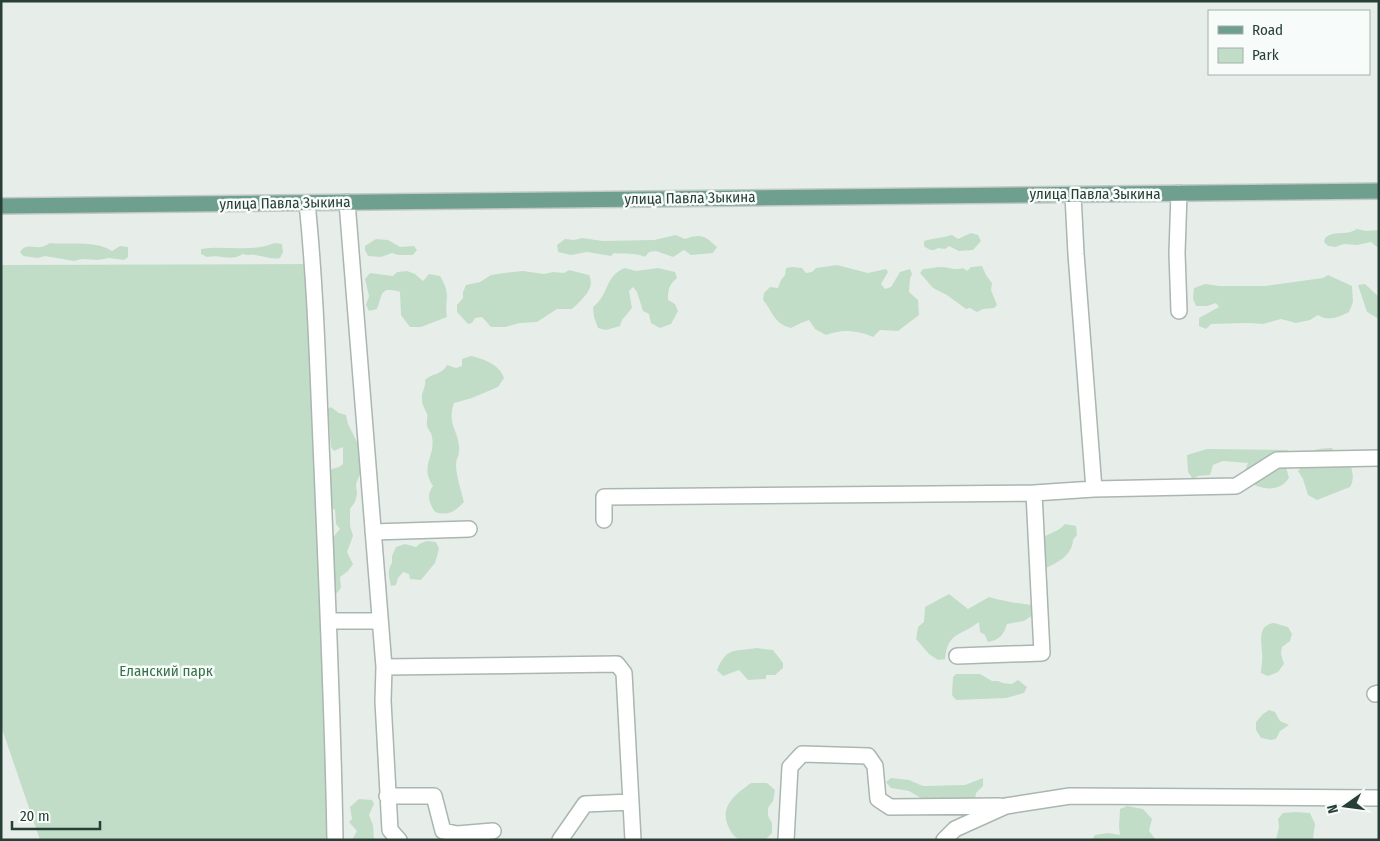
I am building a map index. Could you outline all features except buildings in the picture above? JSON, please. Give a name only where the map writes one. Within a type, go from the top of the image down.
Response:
[{"type":"main road","name":"улица Павла Зыкина","points":[[1,206],[1379,191]]},
{"type":"lane","points":[[1179,193],[1177,253],[1179,311]]},
{"type":"lane","points":[[1073,195],[1094,489]]},
{"type":"lane","points":[[347,202],[384,667],[383,701],[387,796],[390,830],[399,840]]},
{"type":"lane","points":[[307,203],[313,264],[329,621],[335,840]]},
{"type":"lane","points":[[604,520],[604,497],[1034,494],[1094,489],[1236,486],[1277,460],[1379,458]]},
{"type":"lane","points":[[957,656],[1042,653],[1034,494]]},
{"type":"lane","points":[[373,532],[469,529]]},
{"type":"lane","points":[[329,621],[380,621]]},
{"type":"lane","points":[[384,667],[618,664],[624,673],[633,840]]},
{"type":"lane","points":[[786,840],[790,767],[802,754],[868,756],[875,766],[878,799],[890,807],[1006,806],[1070,796],[1379,798]]},
{"type":"lane","points":[[387,796],[434,796],[443,831],[457,837],[493,831]]},
{"type":"lane","points":[[560,840],[585,804],[631,802]]},
{"type":"lane","points":[[944,840],[954,829],[1006,806]]},
{"type":"green space","points":[[1357,229],[1366,231],[1379,230],[1379,246],[1377,247],[1371,242],[1357,245],[1344,244],[1335,247],[1328,246],[1324,242],[1325,238],[1329,235],[1348,233]]},
{"type":"green space","points":[[971,233],[978,235],[981,241],[973,250],[959,251],[949,246],[945,249],[938,248],[932,250],[924,246],[924,241],[927,240],[952,235],[958,239]]},
{"type":"green space","points":[[676,235],[685,239],[699,236],[709,240],[717,247],[713,253],[691,255],[684,250],[673,257],[656,251],[649,252],[645,257],[634,254],[614,253],[611,256],[587,252],[571,255],[558,252],[557,245],[565,239],[574,240],[582,238],[603,241],[654,240]]},
{"type":"green space","points":[[376,239],[388,240],[400,247],[414,246],[417,250],[413,255],[392,253],[381,257],[368,256],[365,246]]},
{"type":"green space","points":[[50,243],[98,245],[112,251],[120,246],[128,247],[128,257],[124,260],[109,258],[74,261],[45,256],[38,258],[23,256],[20,252],[26,247],[41,247]]},
{"type":"green space","points":[[275,243],[282,244],[283,252],[280,258],[243,254],[229,258],[207,257],[201,254],[201,249],[256,248]]},
{"type":"green space","name":"Еланский парк","points":[[313,264],[323,412],[331,407],[339,413],[346,415],[348,424],[362,452],[363,466],[356,484],[357,494],[355,502],[350,509],[350,526],[353,536],[347,552],[353,564],[340,577],[341,588],[336,594],[332,594],[330,541],[340,529],[336,524],[335,510],[331,507],[327,478],[332,469],[343,464],[343,447],[334,451],[331,447],[329,425],[324,426],[335,840],[40,840],[1,726],[1,265]]},
{"type":"green space","points":[[837,265],[868,273],[886,269],[888,272],[881,284],[885,289],[891,287],[900,272],[910,269],[912,274],[909,292],[918,300],[919,315],[898,331],[880,330],[873,337],[850,331],[826,335],[815,329],[809,320],[791,328],[785,326],[777,320],[763,300],[764,293],[770,287],[778,288],[785,275],[786,268],[802,268],[806,273],[812,272],[816,268]]},
{"type":"green space","points":[[982,266],[992,283],[991,290],[997,305],[994,308],[983,309],[977,312],[970,308],[966,309],[947,295],[933,288],[920,273],[923,269],[936,267],[963,268],[967,271],[971,267]]},
{"type":"green space","points":[[625,268],[636,271],[658,268],[675,272],[677,278],[672,283],[668,293],[668,300],[675,304],[678,311],[671,324],[660,328],[651,323],[649,314],[643,311],[637,292],[633,287],[629,291],[632,308],[622,320],[620,326],[606,330],[598,328],[593,307],[602,297],[610,280],[618,271]]},
{"type":"green space","points":[[569,270],[589,275],[591,280],[587,294],[572,309],[557,309],[537,322],[520,323],[505,327],[491,327],[482,317],[475,318],[472,323],[468,324],[457,312],[457,305],[463,298],[466,285],[480,282],[491,275],[523,271],[544,274],[553,272],[564,273]]},
{"type":"green space","points":[[407,271],[415,274],[423,281],[429,274],[440,276],[447,292],[447,317],[421,327],[410,327],[401,315],[400,292],[393,290],[385,291],[381,296],[377,309],[369,311],[366,305],[369,296],[365,279],[370,273],[393,276],[397,272]]},
{"type":"green space","points":[[1328,275],[1352,286],[1353,302],[1349,312],[1341,316],[1326,318],[1318,315],[1310,320],[1296,323],[1281,319],[1263,324],[1211,324],[1206,329],[1199,326],[1199,318],[1219,307],[1216,303],[1207,306],[1196,306],[1193,299],[1194,288],[1205,284],[1265,286],[1323,278]]},
{"type":"green space","points":[[1365,284],[1379,297],[1379,319],[1367,312],[1358,285]]},
{"type":"green space","points":[[471,356],[495,366],[504,378],[498,387],[454,403],[452,418],[459,445],[456,468],[464,502],[451,512],[444,514],[435,512],[429,499],[433,486],[427,473],[433,444],[432,436],[427,426],[427,414],[422,401],[422,394],[425,380],[442,371],[447,365],[456,368],[462,366],[462,359]]},
{"type":"green space","points":[[1332,448],[1337,459],[1351,466],[1352,482],[1350,487],[1317,500],[1308,495],[1303,479],[1298,471],[1310,453],[1317,449]]},
{"type":"green space","points":[[1207,449],[1288,450],[1284,460],[1289,478],[1285,483],[1274,488],[1262,488],[1245,480],[1244,473],[1248,463],[1223,461],[1213,465],[1210,475],[1198,476],[1193,479],[1188,472],[1187,455]]},
{"type":"green space","points":[[1065,524],[1076,526],[1077,535],[1067,554],[1046,568],[1042,560],[1040,539]]},
{"type":"green space","points":[[427,541],[436,542],[439,549],[435,563],[421,580],[410,579],[409,574],[403,572],[398,578],[396,585],[391,586],[389,571],[396,547],[405,544],[416,547]]},
{"type":"green space","points":[[949,594],[968,609],[989,597],[1031,605],[1033,615],[1024,621],[1007,624],[1001,636],[988,642],[985,635],[980,632],[979,622],[952,639],[945,659],[938,660],[929,654],[916,639],[918,627],[924,622],[925,607]]},
{"type":"green space","points":[[1274,623],[1288,627],[1292,634],[1290,641],[1282,647],[1281,654],[1284,664],[1278,672],[1268,676],[1261,673],[1262,634],[1265,627]]},
{"type":"green space","points":[[756,648],[773,650],[783,663],[783,668],[775,675],[766,675],[766,679],[748,680],[739,670],[723,676],[717,670],[724,657],[732,651]]},
{"type":"green space","points":[[956,674],[980,674],[992,681],[1012,684],[1018,680],[1027,687],[1024,693],[1006,698],[956,700],[952,695],[953,677]]},
{"type":"green space","points":[[1269,710],[1275,712],[1280,721],[1289,725],[1280,731],[1276,739],[1271,740],[1261,738],[1256,730],[1256,722]]},
{"type":"green space","points":[[891,778],[909,780],[923,786],[965,785],[983,778],[983,786],[976,793],[975,800],[953,802],[951,798],[941,801],[924,800],[909,791],[891,788],[886,782]]},
{"type":"green space","points":[[751,783],[767,783],[775,790],[773,801],[768,808],[768,816],[772,823],[772,833],[765,840],[738,839],[732,834],[727,822],[726,815],[729,803]]},
{"type":"green space","points":[[359,799],[372,800],[374,804],[369,815],[373,825],[374,840],[352,840],[357,831],[349,822],[352,819],[350,807]]},
{"type":"green space","points":[[1127,806],[1143,809],[1152,819],[1149,831],[1156,840],[1092,840],[1095,835],[1108,833],[1120,835],[1120,809]]},
{"type":"green space","points":[[1283,813],[1310,813],[1315,824],[1313,839],[1276,840],[1279,827],[1278,819]]}]
